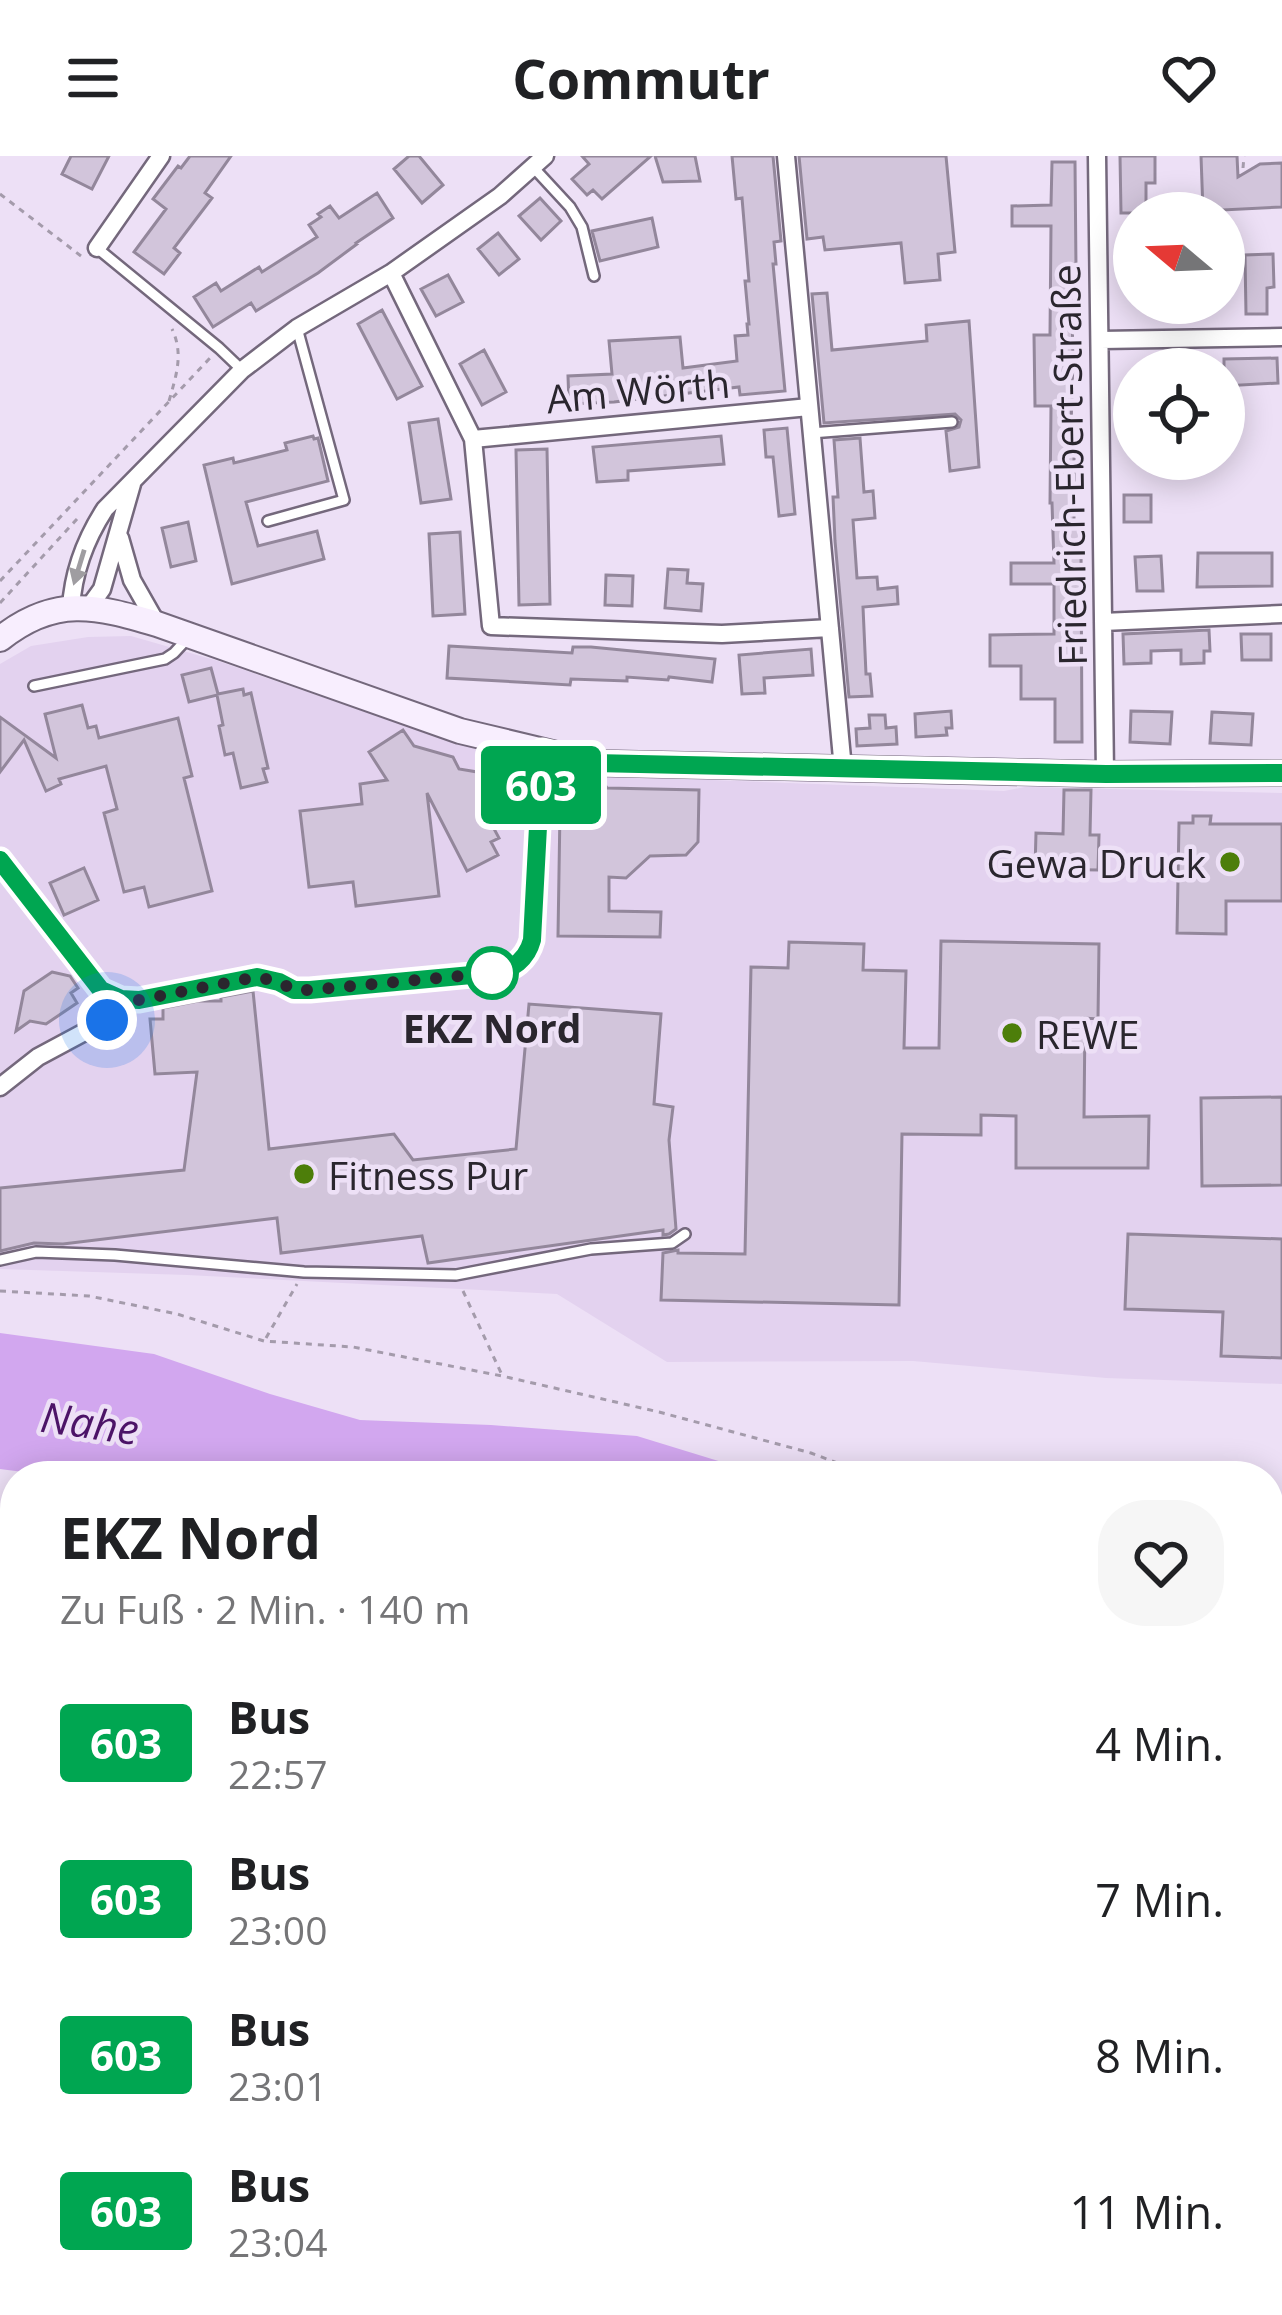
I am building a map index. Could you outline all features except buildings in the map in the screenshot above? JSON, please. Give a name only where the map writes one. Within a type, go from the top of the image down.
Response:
[{"type":"main road","points":[[0,639],[36,618],[80,608],[157,624],[460,731],[594,763],[1282,773]]},
{"type":"street","points":[[90,253],[161,156]]},
{"type":"street","points":[[786,156],[843,769]]},
{"type":"street","name":"Friedrich-Ebert-Straße","points":[[1097,156],[1106,774]]},
{"type":"street","points":[[80,608],[77,566],[93,527],[176,434],[242,370],[297,328],[391,273],[500,196],[539,162]]},
{"type":"street","points":[[391,273],[473,439],[491,626],[722,634],[830,628]]},
{"type":"street","points":[[1101,340],[1282,337]]},
{"type":"street","name":"Am Wörth","points":[[473,439],[809,406]]},
{"type":"street","points":[[80,608],[102,590],[133,481]]},
{"type":"street","points":[[119,531],[132,580],[157,624]]},
{"type":"street","points":[[1103,622],[1282,614]]},
{"type":"street","points":[[0,860],[101,990],[121,999],[139,1000],[257,977],[294,990],[310,990],[504,971],[520,962],[532,940],[542,751]]},
{"type":"street","points":[[0,1087],[38,1057],[107,1020],[121,999]]},
{"type":"lane","points":[[539,162],[582,226],[594,276]]},
{"type":"lane","points":[[90,253],[242,370]]},
{"type":"lane","points":[[268,521],[344,500],[297,328]]},
{"type":"lane","points":[[811,434],[952,422]]},
{"type":"lane","points":[[34,686],[165,658],[189,636]]},
{"type":"lane","points":[[0,1260],[37,1252],[304,1272],[456,1275],[590,1249],[672,1243],[685,1234]]},
{"type":"path","points":[[1243,168],[1244,156]]},
{"type":"path","points":[[0,194],[90,253]]},
{"type":"path","points":[[167,322],[179,344],[168,403]]},
{"type":"path","points":[[0,581],[219,348]]},
{"type":"path","points":[[0,603],[76,520]]},
{"type":"path","points":[[264,1341],[304,1272]]},
{"type":"path","points":[[456,1275],[502,1376]]},
{"type":"path","points":[[0,1291],[88,1295],[177,1314],[264,1341],[353,1347],[502,1376],[681,1418],[832,1461]]},
{"type":"shaded area","points":[[131,636],[456,743],[606,776],[1004,791],[1025,787],[1282,793],[1282,1384],[1106,1378],[913,1361],[667,1362],[557,1294],[0,1269],[0,664],[31,646]]},
{"type":"water","name":"Nahe","points":[[0,1333],[154,1354],[360,1420],[637,1436],[718,1461],[0,1461]]},
{"type":"bus line","name":"603","points":[[0,860],[101,990],[121,999],[139,1000],[257,977],[294,990],[310,990],[493,973],[520,962],[532,940],[542,751],[594,763],[1282,773]]},
{"type":"place","name":"Gewa Druck","points":[[1230,862]]},
{"type":"place","name":"EKZ Nord","points":[[492,973]]},
{"type":"place","name":"REWE","points":[[1012,1033]]},
{"type":"place","name":"Fitness Pur","points":[[304,1174]]},
{"type":"route","points":[[107,1020],[121,999],[139,1000],[257,977],[294,990],[310,990],[492,973]]}]
